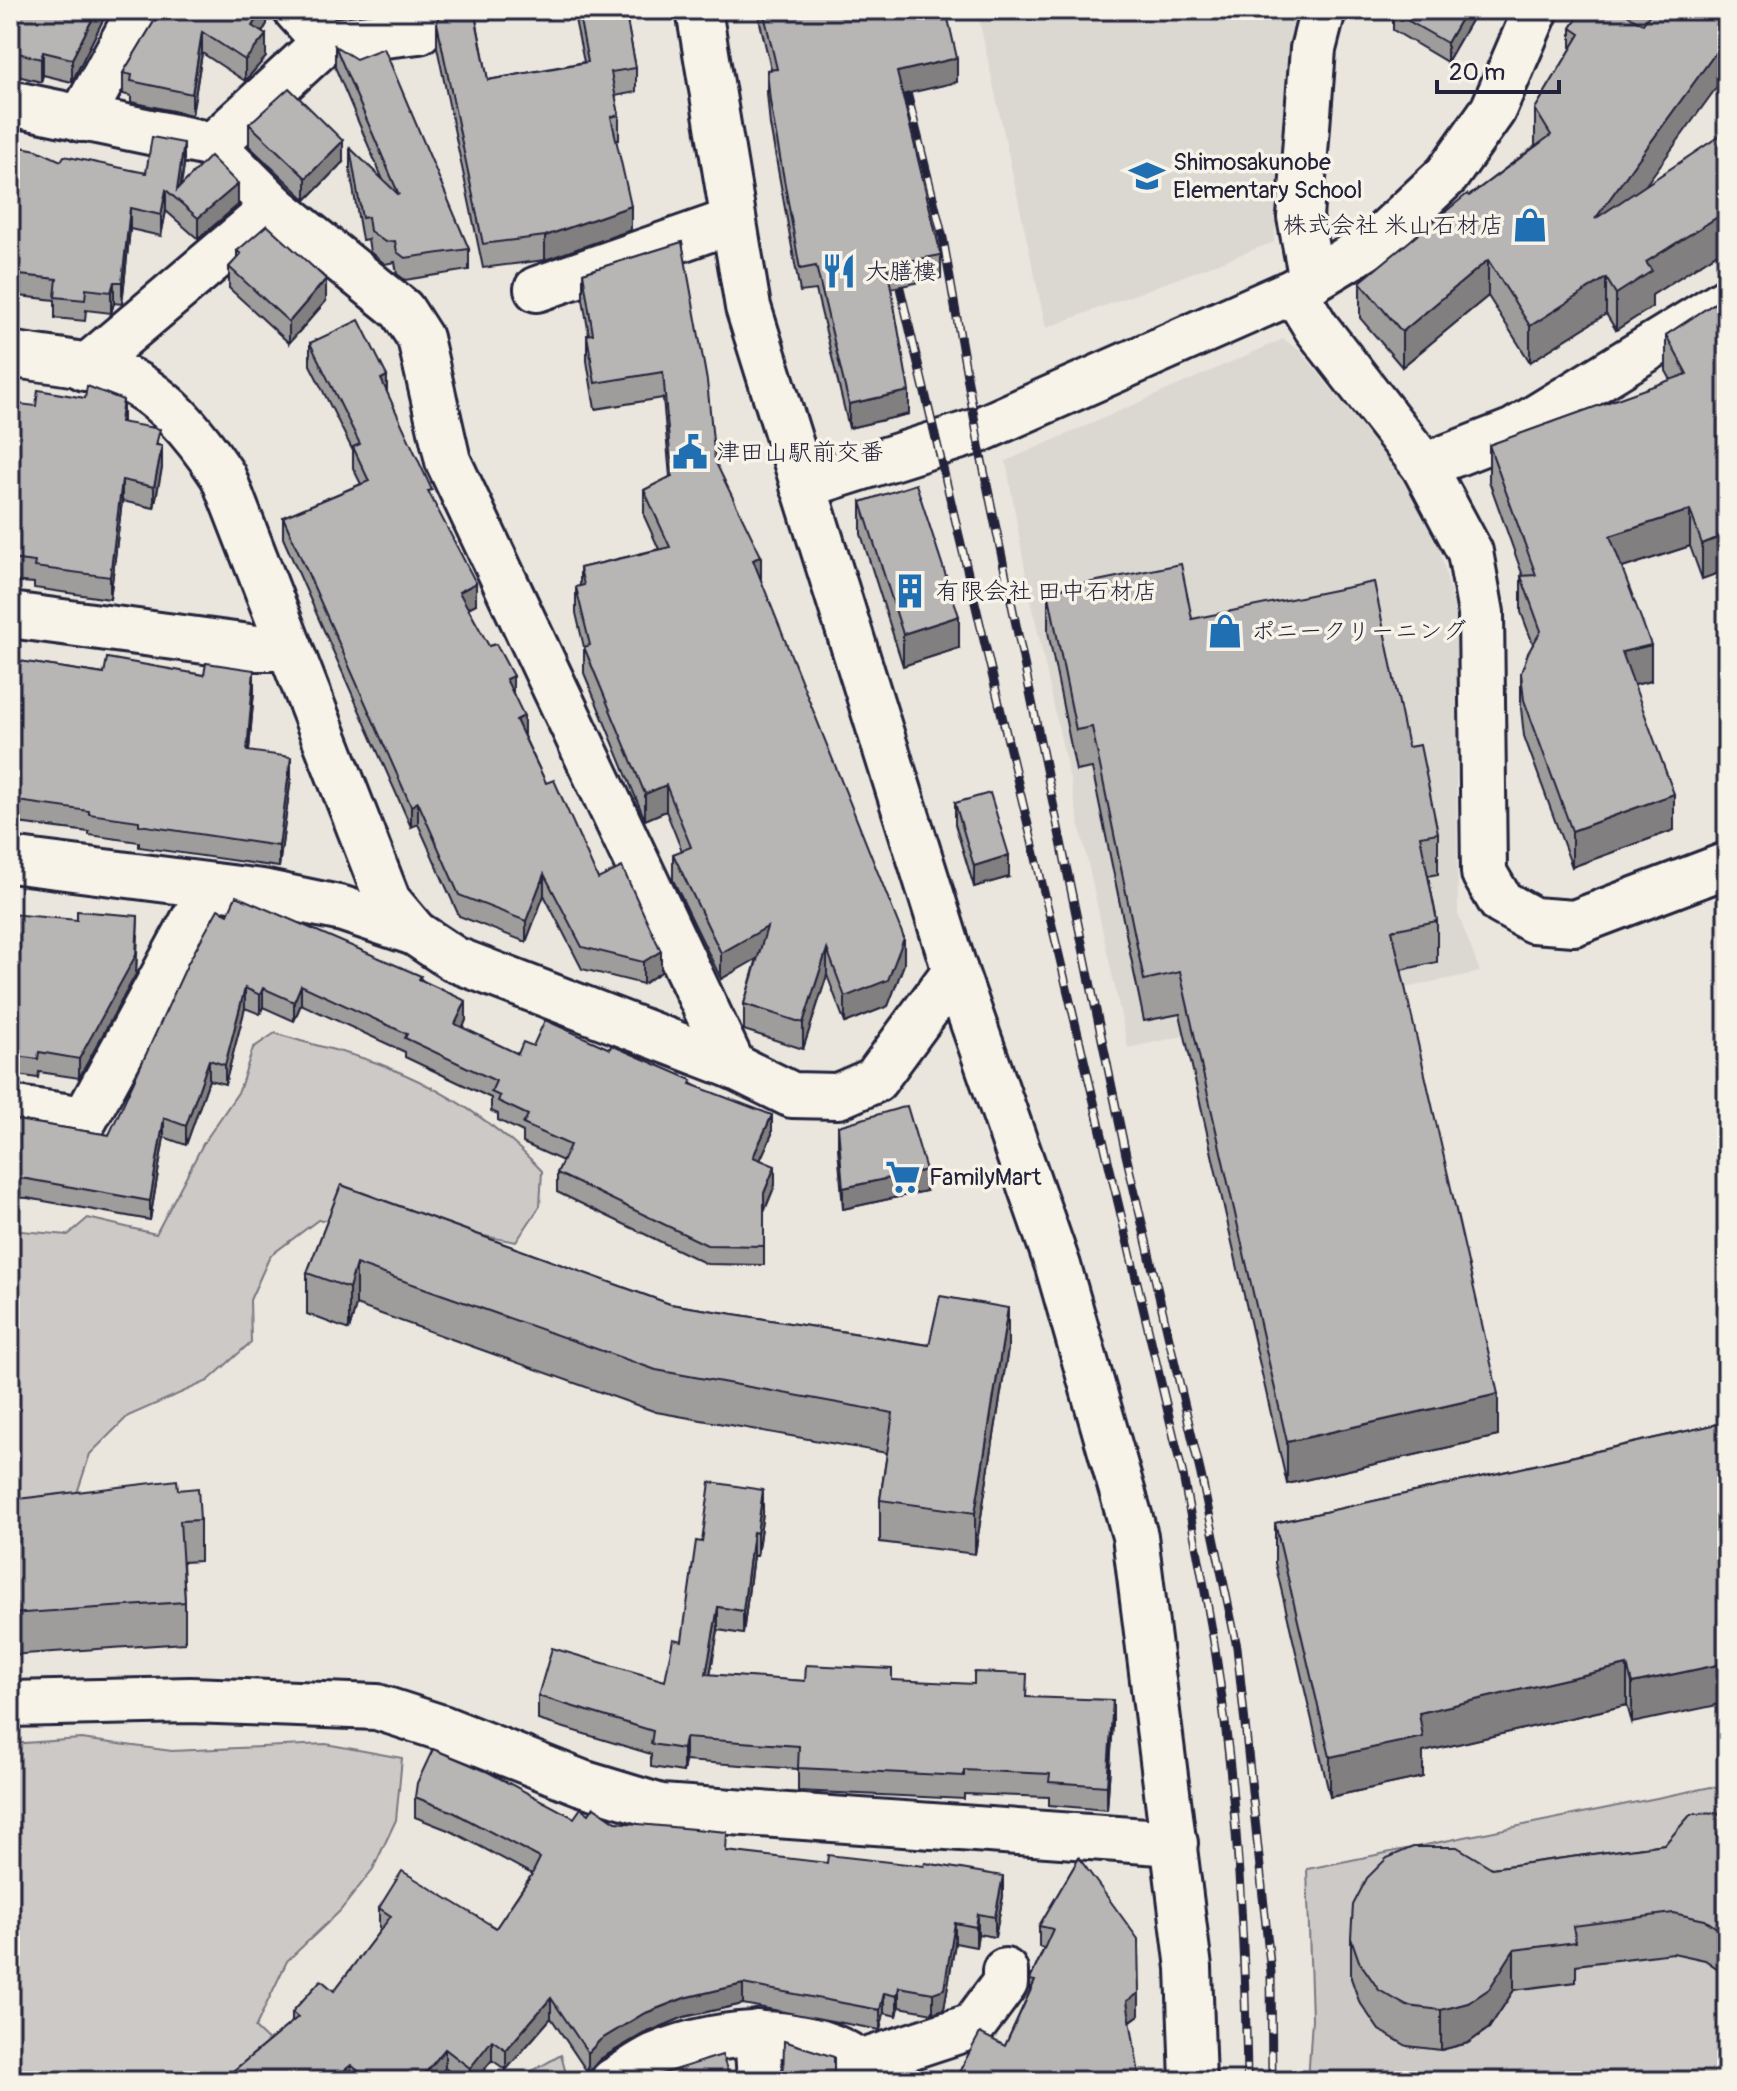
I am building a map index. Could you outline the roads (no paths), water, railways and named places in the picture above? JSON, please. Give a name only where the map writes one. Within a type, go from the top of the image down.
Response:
[{"type":"street","points":[[296,10],[325,42]]},
{"type":"street","points":[[699,10],[748,307],[955,971],[1058,1266],[1135,1536],[1189,1968],[1193,2081]]},
{"type":"street","points":[[1323,10],[1313,49],[1300,217],[1303,286],[1316,327],[1424,466],[1470,552],[1481,613],[1484,873],[1501,902],[1533,920],[1574,923],[1727,865]]},
{"type":"street","points":[[803,486],[977,431],[1303,286],[1377,241],[1447,175],[1493,110],[1536,10]]},
{"type":"street","points":[[81,119],[136,17]]},
{"type":"street","points":[[213,145],[325,42],[419,31]]},
{"type":"street","points":[[10,103],[213,145],[275,207],[415,309],[448,461],[538,646],[733,1066]]},
{"type":"street","points":[[85,368],[275,207]]},
{"type":"street","points":[[537,289],[732,221]]},
{"type":"street","points":[[1424,466],[1514,431],[1727,300]]},
{"type":"street","points":[[10,354],[114,373],[149,392],[196,435],[223,476],[388,901],[415,933]]},
{"type":"street","points":[[10,615],[257,648],[290,648]]},
{"type":"street","points":[[10,860],[262,892],[343,909],[415,933],[454,959],[733,1066],[792,1095],[838,1096],[875,1080],[955,971]]},
{"type":"street","points":[[10,1108],[85,1119],[212,886]]},
{"type":"street","points":[[10,1704],[190,1700],[377,1707],[442,1728],[582,1783],[661,1807],[1175,1843]]},
{"type":"street","points":[[613,2081],[654,2057],[689,2045],[757,2033],[800,2038],[834,2047],[872,2072],[973,2026],[1005,1983],[1005,1971]]},
{"type":"street","points":[[757,2033],[760,2081]]},
{"type":"railway","points":[[902,72],[943,238],[980,451],[1126,1155],[1201,1475],[1237,1647],[1271,1973],[1272,2081]]},
{"type":"railway","points":[[895,267],[1183,1475],[1211,1627],[1229,1757],[1242,1919],[1247,2081]]},
{"type":"place","name":"Shimosakunobe Elementary School","points":[[1147,176]]},
{"type":"place","name":"株式会社 米山石材店","points":[[1530,225]]},
{"type":"place","name":"大膳樓","points":[[839,271]]},
{"type":"place","name":"津田山駅前交番","points":[[690,452]]},
{"type":"place","name":"有限会社 田中石材店","points":[[910,591]]},
{"type":"place","name":"ポニークリーニング","points":[[1225,631]]},
{"type":"place","name":"FamilyMart","points":[[903,1177]]}]
